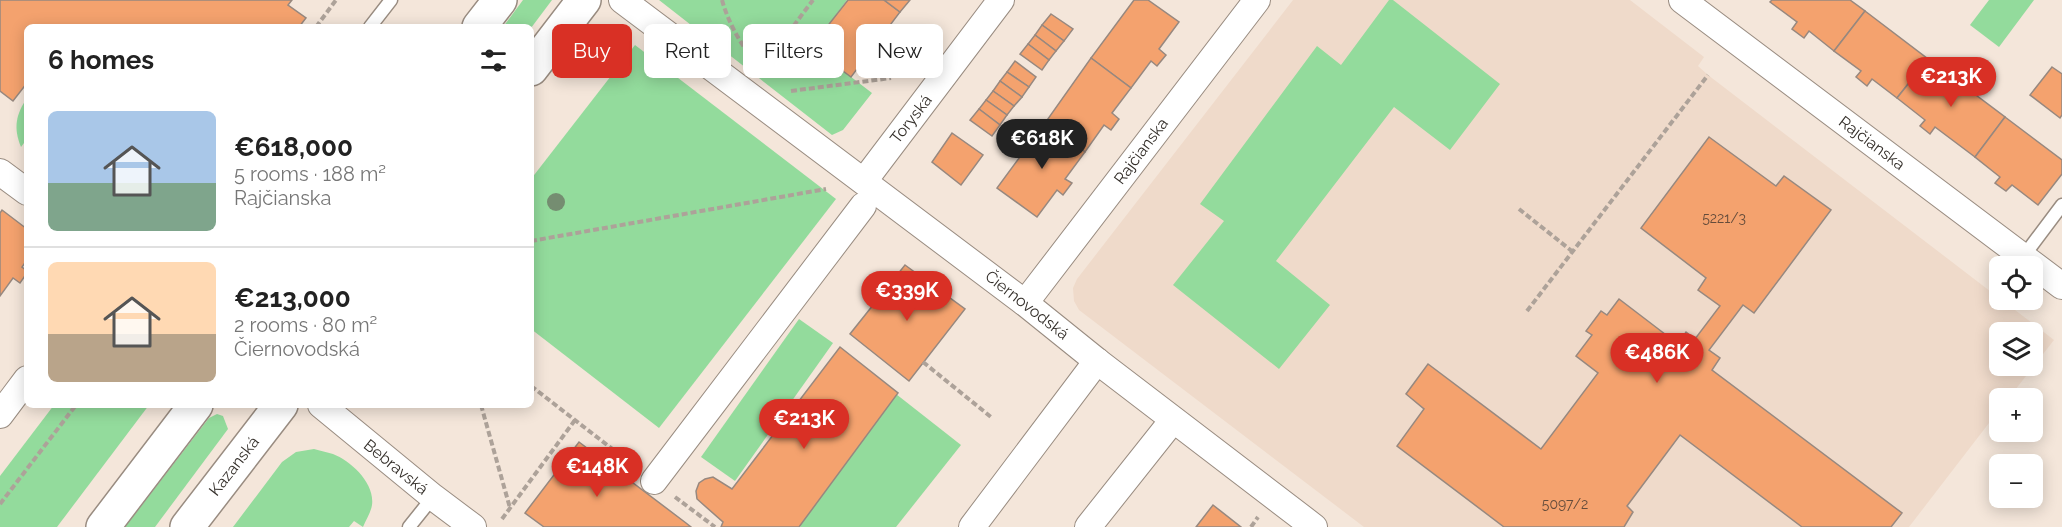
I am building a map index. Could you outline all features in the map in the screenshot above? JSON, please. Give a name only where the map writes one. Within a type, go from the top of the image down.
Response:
[{"type":"main road","points":[[481,24],[500,0]]},
{"type":"main road","points":[[534,65],[584,0]]},
{"type":"main road","points":[[103,527],[194,408]]},
{"type":"main road","name":"Kazanská","points":[[187,527],[279,408]]},
{"type":"street","name":"Čiernovodská","points":[[622,0],[1025,303],[1173,420],[1314,527]]},
{"type":"street","name":"Toryská","points":[[864,181],[1001,0]]},
{"type":"street","name":"Rajčianska","points":[[1025,303],[1257,0]]},
{"type":"street","name":"Rajčianska","points":[[1682,0],[2022,256]]},
{"type":"street","points":[[0,172],[24,190]]},
{"type":"street","points":[[654,481],[863,206]]},
{"type":"street","name":"Rajčianska","points":[[2043,272],[2062,286]]},
{"type":"street","points":[[972,527],[1097,361]]},
{"type":"street","points":[[0,415],[24,384]]},
{"type":"street","name":"Bebravská","points":[[325,408],[473,527]]},
{"type":"street","points":[[1088,527],[1173,420]]},
{"type":"lane","points":[[372,24],[391,0]]},
{"type":"lane","points":[[2024,256],[2062,205]]},
{"type":"lane","points":[[409,527],[433,497]]},
{"type":"path","points":[[318,24],[336,0]]},
{"type":"path","points":[[722,0],[743,44]]},
{"type":"path","points":[[795,24],[813,0]]},
{"type":"path","points":[[1527,311],[1708,75]]},
{"type":"path","points":[[785,91],[891,78]]},
{"type":"path","points":[[534,240],[829,188]]},
{"type":"path","points":[[1519,209],[1573,252]]},
{"type":"path","points":[[923,362],[991,417]]},
{"type":"path","points":[[534,388],[715,527]]},
{"type":"path","points":[[0,504],[74,408]]},
{"type":"path","points":[[482,408],[510,508]]},
{"type":"path","points":[[502,519],[575,420]]},
{"type":"shaded area","points":[[1293,0],[1630,0],[1704,57],[1698,66],[1708,75],[1989,290],[1989,310],[2015,310],[2031,322],[1989,322],[1989,376],[2026,376],[2017,388],[1989,388],[1989,423],[1909,527],[1364,527],[1079,310],[1074,301],[1073,288],[1077,279]]},
{"type":"shaded area","points":[[2043,332],[2054,340],[2043,354]]},
{"type":"green space","points":[[523,0],[552,0],[534,24],[505,24]]},
{"type":"green space","points":[[659,0],[847,0],[829,24],[743,24],[743,66],[731,56],[731,24],[690,24]]},
{"type":"green space","points":[[1389,0],[1393,0],[1500,84],[1450,150],[1394,107],[1276,261],[1330,305],[1279,369],[1173,285],[1224,221],[1200,204],[1317,46],[1341,65]]},
{"type":"green space","points":[[1989,0],[2034,0],[1999,47],[1970,25]]},
{"type":"green space","points":[[635,45],[644,52],[644,78],[678,78],[836,199],[659,428],[534,331],[534,175],[609,78],[632,78],[632,49]]},
{"type":"green space","points":[[844,72],[872,93],[843,130],[832,135],[759,78],[844,78]]},
{"type":"green space","points":[[24,103],[24,143],[21,147],[16,127]]},
{"type":"green space","points":[[799,319],[833,343],[735,481],[701,457]]},
{"type":"green space","points":[[896,394],[961,445],[896,527],[799,526]]},
{"type":"green space","points":[[52,408],[147,408],[57,527],[0,527],[0,476]]},
{"type":"green space","points":[[217,414],[223,416],[228,429],[155,527],[125,527],[209,418]]},
{"type":"green space","points":[[314,449],[340,457],[354,467],[366,481],[372,497],[372,505],[363,527],[354,521],[349,527],[233,527],[282,462],[296,452]]},
{"type":"building","points":[[0,0],[292,0],[288,5],[306,18],[301,24],[24,24],[24,87],[13,101],[0,91]]},
{"type":"building","points":[[848,0],[884,0],[900,12],[891,24],[856,24],[856,70],[851,77],[844,72],[844,24],[829,24]]},
{"type":"building","points":[[884,0],[910,0],[900,12]]},
{"type":"building","points":[[1134,0],[1148,0],[1179,22],[1159,49],[1166,55],[1157,66],[1151,61],[1131,88],[1091,58]]},
{"type":"building","points":[[1772,0],[1850,0],[1865,11],[1834,51],[1809,31],[1804,38],[1792,29],[1797,22],[1770,2]]},
{"type":"building","points":[[1865,11],[1928,59],[1897,98],[1872,79],[1867,86],[1856,77],[1861,71],[1834,51]]},
{"type":"building","points":[[1051,14],[1073,29],[1064,41],[1042,25]]},
{"type":"building","points":[[1042,25],[1064,41],[1056,51],[1035,35]]},
{"type":"building","points":[[1035,35],[1056,51],[1049,60],[1028,44]]},
{"type":"building","points":[[1028,44],[1049,60],[1042,70],[1020,54]]},
{"type":"building","points":[[1091,58],[1131,88],[1112,113],[1119,119],[1111,130],[1104,125],[1085,152],[1045,123]]},
{"type":"building","points":[[1928,59],[2005,117],[1975,157],[1935,127],[1930,134],[1920,126],[1925,120],[1897,98]]},
{"type":"building","points":[[1015,61],[1036,77],[1029,87],[1007,72]]},
{"type":"building","points":[[2052,67],[2062,74],[2062,115],[2060,118],[2030,95]]},
{"type":"building","points":[[1007,72],[1029,87],[1022,97],[1000,81]]},
{"type":"building","points":[[1000,81],[1022,97],[1014,106],[993,91]]},
{"type":"building","points":[[993,91],[1014,106],[1007,115],[986,100]]},
{"type":"building","points":[[986,100],[1007,115],[1000,125],[979,109]]},
{"type":"building","points":[[979,109],[1000,125],[992,136],[970,120]]},
{"type":"building","points":[[2005,117],[2062,160],[2062,174],[2038,205],[2012,185],[2006,191],[1995,183],[2000,177],[1975,157]]},
{"type":"building","points":[[1045,123],[1085,152],[1065,179],[1072,183],[1063,195],[1057,190],[1037,217],[997,188]]},
{"type":"building","points":[[952,133],[983,155],[961,185],[932,162]]},
{"type":"building","points":[[1709,137],[1776,186],[1784,176],[1831,210],[1754,313],[1743,305],[1709,350],[1720,358],[1712,370],[1902,513],[1891,527],[1802,527],[1680,435],[1627,506],[1633,512],[1624,527],[1504,527],[1397,446],[1424,409],[1406,394],[1428,364],[1541,449],[1598,373],[1576,356],[1592,335],[1586,331],[1601,311],[1607,315],[1619,299],[1678,344],[1686,332],[1695,339],[1720,306],[1698,290],[1706,278],[1641,228]]},
{"type":"building","points":[[2,210],[24,227],[24,264],[22,267],[24,277],[20,283],[13,278],[0,296],[0,213]]},
{"type":"building","points":[[905,265],[965,309],[909,381],[850,334]]},
{"type":"building","points":[[840,347],[898,393],[799,527],[721,527],[723,522],[697,499],[696,491],[699,483],[713,477],[732,489]]},
{"type":"building","points":[[579,442],[691,527],[544,527],[525,513]]},
{"type":"building","points":[[1213,505],[1241,527],[1196,527]]}]
